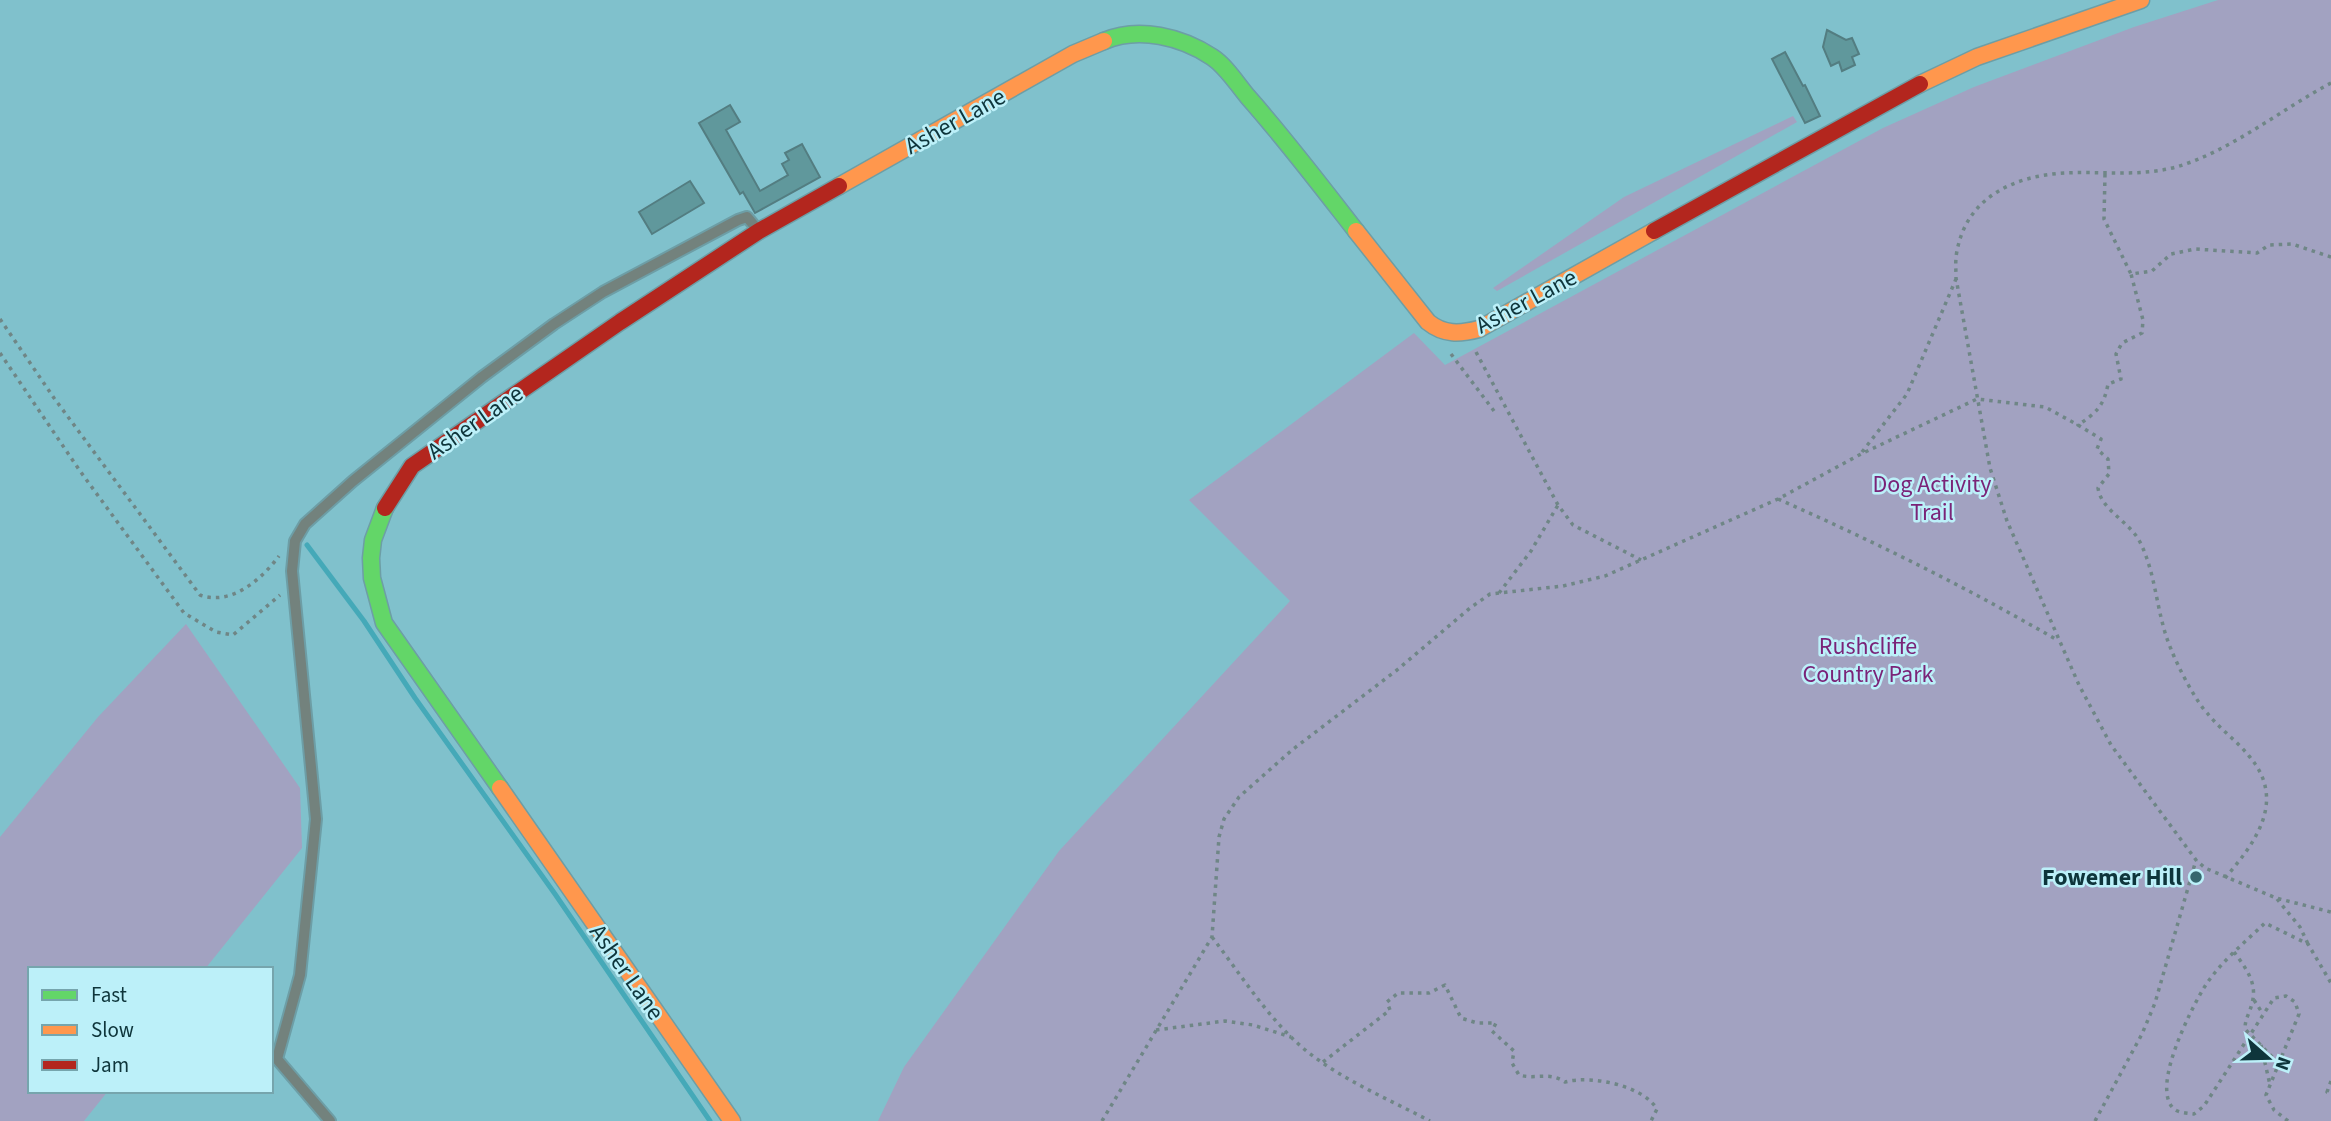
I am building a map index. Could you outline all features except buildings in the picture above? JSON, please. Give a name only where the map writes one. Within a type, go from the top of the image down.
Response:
[{"type":"street","name":"Asher Lane","points":[[732,1121],[384,623],[375,597],[370,565],[375,530],[390,496],[412,466],[620,322],[759,232],[1073,54],[1116,36],[1155,35],[1188,43],[1215,59],[1276,129],[1428,322],[1440,330],[1455,334],[1479,329],[1892,98],[1977,57],[2141,0]]},
{"type":"lane","points":[[330,1121],[277,1059],[300,975],[316,819],[293,583],[295,541],[304,524],[332,499],[482,377],[554,324],[603,292],[738,220],[747,217],[759,232]]},
{"type":"path","points":[[2331,83],[2196,159],[2176,167],[2146,172],[2035,176],[1990,194],[1964,230],[1957,251],[1956,278],[1990,468],[2007,521],[2058,640],[2111,746],[2196,860],[2206,868],[2276,898],[2331,912]]},
{"type":"path","points":[[2078,425],[2097,413],[2105,400],[2108,384],[2121,379],[2116,354],[2122,343],[2142,333],[2143,320],[2131,274],[2104,219],[2105,173]]},
{"type":"path","points":[[2131,274],[2152,271],[2171,254],[2195,249],[2256,253],[2269,244],[2292,244],[2331,257]]},
{"type":"path","points":[[1861,454],[1907,394],[1956,278]]},
{"type":"path","points":[[0,319],[54,398],[200,595],[212,599],[235,595],[267,571],[286,547],[295,541]]},
{"type":"path","points":[[1440,330],[1453,360],[1494,411]]},
{"type":"path","points":[[1465,333],[1558,505],[1573,525],[1641,560]]},
{"type":"path","points":[[0,353],[80,471],[184,613],[216,632],[233,635],[293,583]]},
{"type":"path","points":[[1102,1121],[1212,937],[1219,837],[1224,819],[1239,797],[1292,750],[1397,670],[1490,594],[1580,583],[1605,576],[1778,499],[1861,454],[1977,399],[2045,407],[2101,439],[2097,449],[2108,459],[2109,474],[2098,488],[2100,498],[2140,541],[2154,579],[2161,618],[2171,650],[2205,712],[2249,755],[2261,772],[2266,789],[2264,817],[2247,852],[2225,878]]},
{"type":"path","points":[[1778,499],[1863,537],[2006,610],[2058,640]]},
{"type":"path","points":[[1499,593],[1531,551],[1558,505]]},
{"type":"path","points":[[2095,1121],[2142,1034],[2155,1003],[2196,860]]},
{"type":"path","points":[[2276,898],[2300,927],[2331,982]]},
{"type":"path","points":[[2288,1121],[2274,1110],[2266,1095],[2299,1014],[2295,1002],[2286,996],[2274,998],[2204,1106],[2194,1114],[2180,1112],[2172,1107],[2167,1096],[2167,1072],[2203,990],[2234,952],[2265,923],[2308,944]]},
{"type":"path","points":[[1212,937],[1271,1015],[1309,1053],[1347,1078],[1430,1121]]},
{"type":"path","points":[[2234,952],[2251,976],[2253,999],[2245,1019],[2245,1029],[2279,1064]]},
{"type":"path","points":[[1323,1062],[1390,1010],[1387,1002],[1398,993],[1429,993],[1445,985],[1461,1018],[1477,1023],[1496,1023],[1492,1031],[1514,1051],[1512,1063],[1520,1075],[1529,1078],[1556,1076],[1565,1082],[1589,1079],[1616,1085],[1644,1095],[1653,1103],[1657,1109],[1651,1121]]},
{"type":"path","points":[[2253,999],[2263,1014]]},
{"type":"path","points":[[1156,1030],[1225,1021],[1253,1025],[1293,1037]]},
{"type":"path","points":[[2260,1043],[2270,1085]]},
{"type":"path","points":[[2331,1081],[2327,1092],[2331,1093]]},
{"type":"green space","name":"Rushcliffe Country Park","points":[[2218,0],[2331,0],[2331,1121],[878,1121],[904,1067],[1059,851],[1290,601],[1189,500],[1414,333],[1445,365],[1883,128],[1974,87],[2134,27]]},
{"type":"green space","points":[[1793,116],[1797,122],[1497,291],[1493,288],[1624,197]]},
{"type":"green space","points":[[186,624],[300,788],[302,848],[207,967],[28,967],[28,1093],[106,1093],[84,1121],[0,1121],[0,837],[98,717]]},
{"type":"waterway","points":[[307,545],[364,621],[710,1121]]},
{"type":"traffic: fast","points":[[1104,41],[1131,34],[1160,36],[1187,44],[1217,61],[1290,146],[1356,231]]},
{"type":"traffic: fast","points":[[385,508],[373,540],[371,558],[372,578],[384,623],[500,788]]},
{"type":"traffic: slow","points":[[1920,84],[1977,57],[2141,0]]},
{"type":"traffic: slow","points":[[839,186],[1073,54],[1104,41]]},
{"type":"traffic: slow","points":[[1356,231],[1428,322],[1446,331],[1459,332],[1479,329],[1654,231]]},
{"type":"traffic: slow","points":[[500,788],[732,1121]]},
{"type":"traffic: jam","points":[[1654,231],[1920,84]]},
{"type":"traffic: jam","points":[[385,508],[412,466],[620,322],[759,231],[839,186]]},
{"type":"place","name":"Fowemer Hill","points":[[2196,877]]},
{"type":"park label","name":"Dog Activity Trail","points":[[1932,498]]}]
